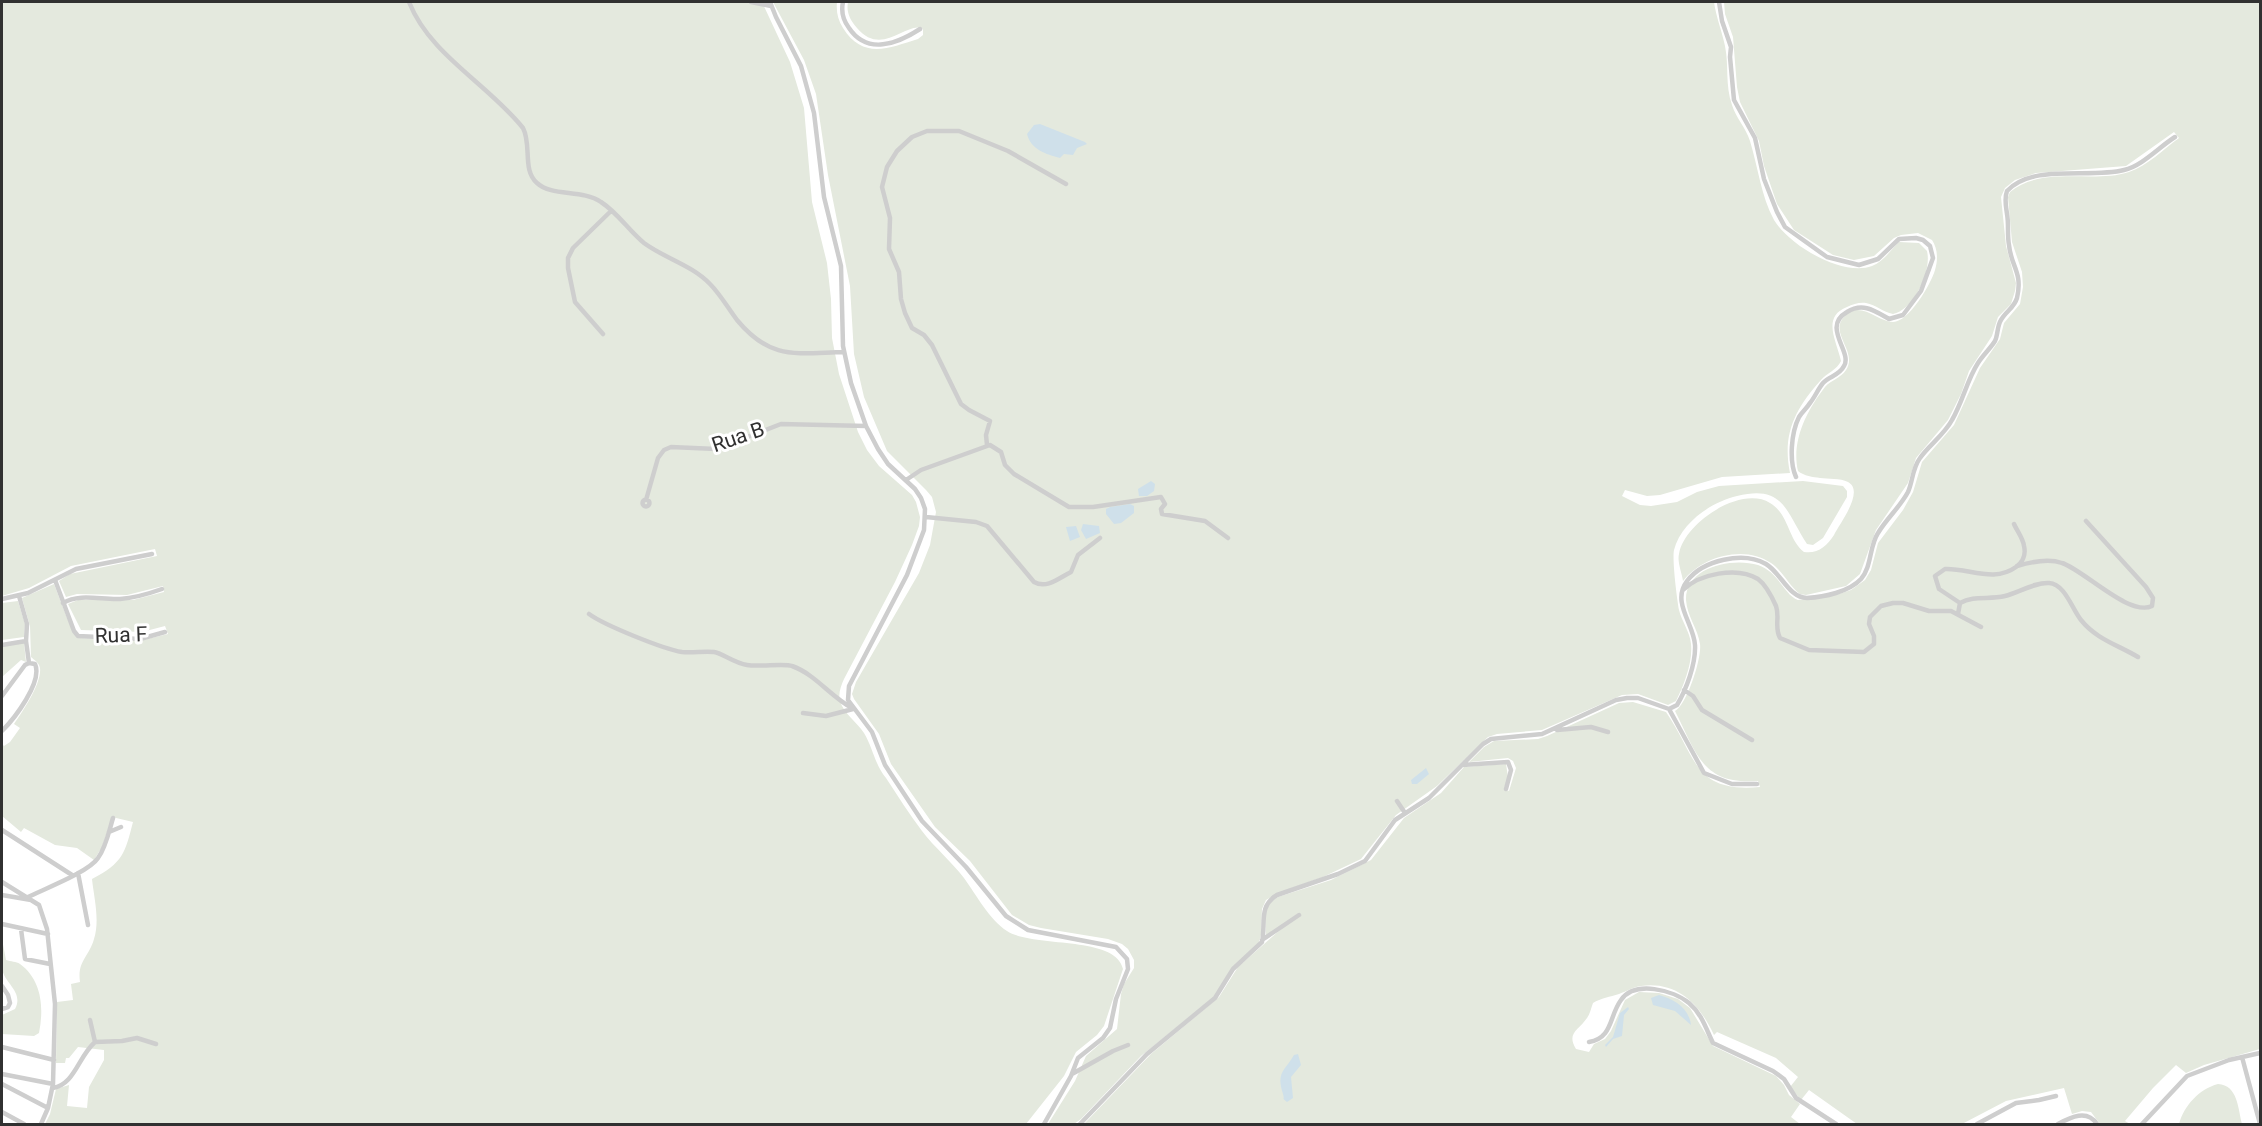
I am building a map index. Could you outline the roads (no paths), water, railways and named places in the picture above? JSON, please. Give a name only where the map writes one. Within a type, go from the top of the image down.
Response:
[{"type":"street","points":[[409,2],[418,21],[438,45],[523,128],[528,142],[528,168],[534,181],[547,188],[586,194],[601,202],[642,241],[709,283],[747,331],[764,345],[776,351],[795,354],[844,352]]},
{"type":"street","points":[[751,2],[771,4],[801,66],[814,113],[824,197],[841,266],[844,352],[866,426],[883,458],[921,498],[926,517],[922,539],[907,575],[849,686],[848,700],[872,732],[885,765],[922,821],[966,867],[1006,916],[1028,930],[1116,947],[1127,959],[1128,969],[1116,999],[1110,1028],[1102,1038],[1081,1054],[1044,1125]]},
{"type":"street","points":[[843,2],[842,11],[846,24],[864,43],[872,45],[888,43],[905,38],[920,29]]},
{"type":"street","points":[[1719,2],[1722,21],[1730,41],[1734,100],[1755,138],[1768,192],[1785,227],[1820,253],[1852,264],[1865,264],[1878,259],[1894,242],[1908,237],[1923,240],[1933,252],[1928,276],[1921,291],[1903,315],[1889,319],[1875,310],[1861,307],[1840,316],[1837,330],[1846,365],[1822,384],[1797,421],[1792,459],[1796,477]]},
{"type":"street","points":[[987,445],[986,435],[990,421],[962,404],[932,345],[924,335],[912,328],[905,313],[899,272],[889,249],[890,218],[882,192],[885,172],[893,156],[912,136],[927,131],[958,131],[1008,151],[1066,184]]},
{"type":"street","points":[[1669,709],[1677,705],[1695,655],[1695,646],[1684,615],[1681,592],[1685,583],[1698,570],[1708,564],[1729,560],[1755,561],[1776,571],[1797,597],[1805,598],[1852,587],[1867,570],[1878,532],[1907,493],[1914,467],[1952,421],[1966,394],[1975,369],[1994,342],[2001,320],[2016,300],[2019,279],[2008,246],[2005,202],[2007,191],[2020,182],[2049,174],[2127,170],[2175,137]]},
{"type":"street","points":[[603,334],[575,302],[567,268],[568,258],[573,248],[611,211]]},
{"type":"street","name":"Rua B","points":[[646,500],[661,453],[671,447],[716,449],[767,428],[789,423],[866,426]]},
{"type":"street","points":[[906,480],[921,470],[987,445],[1001,452],[1005,465],[1014,474],[1069,507],[1093,507],[1161,497],[1165,504],[1161,509],[1162,514],[1205,521],[1228,538]]},
{"type":"street","points":[[926,517],[982,524],[993,532],[1034,582],[1044,585],[1072,571],[1078,555],[1100,538]]},
{"type":"street","points":[[1960,603],[1939,590],[1934,578],[1938,572],[1949,568],[1992,575],[2003,573],[2017,566],[2044,561],[2059,562],[2074,568],[2113,595],[2140,608],[2152,606],[2153,598],[2146,586],[2086,521]]},
{"type":"street","points":[[2014,524],[2024,546],[2023,558],[2017,566]]},
{"type":"street","points":[[2,599],[19,596],[55,580],[64,573],[80,568],[152,554]]},
{"type":"street","points":[[1681,592],[1695,580],[1718,574],[1737,574],[1756,578],[1764,585],[1776,607],[1776,628],[1780,638],[1809,650],[1867,651],[1873,646],[1875,640],[1869,624],[1870,617],[1877,608],[1886,604],[1903,603],[1929,611],[1948,610],[1981,627]]},
{"type":"street","points":[[55,580],[63,603],[77,598],[113,600],[131,598],[162,589]]},
{"type":"street","points":[[1960,603],[1971,598],[2002,597],[2046,583],[2052,584],[2064,593],[2086,627],[2138,657]]},
{"type":"street","points":[[19,596],[27,624],[26,641],[29,663]]},
{"type":"street","name":"Rua F","points":[[63,603],[77,635],[140,639],[165,632]]},
{"type":"street","points":[[1958,614],[1960,603]]},
{"type":"street","points":[[589,614],[600,621],[671,650],[697,653],[715,652],[734,662],[753,666],[790,665],[853,709]]},
{"type":"street","points":[[2,645],[26,641]]},
{"type":"street","points":[[2,696],[29,663]]},
{"type":"street","points":[[2,731],[18,712],[34,681],[36,667],[29,663]]},
{"type":"street","points":[[1684,690],[1693,696],[1702,710],[1752,740]]},
{"type":"street","points":[[1262,941],[1264,911],[1270,900],[1277,895],[1357,866],[1372,853],[1395,820],[1429,798],[1462,765],[1491,739],[1497,737],[1534,736],[1554,730],[1608,703],[1627,698],[1638,698],[1669,709],[1704,772],[1711,777],[1737,785],[1757,784]]},
{"type":"street","points":[[803,713],[826,716],[853,709]]},
{"type":"street","points":[[1554,730],[1591,727],[1608,732]]},
{"type":"street","points":[[1462,765],[1508,762],[1511,770],[1506,789]]},
{"type":"street","points":[[1397,801],[1405,813]]},
{"type":"street","points":[[2,895],[31,899],[97,860],[113,818]]},
{"type":"street","points":[[109,832],[121,827]]},
{"type":"street","points":[[2,830],[75,874],[88,925]]},
{"type":"street","points":[[4,883],[31,899],[42,910],[48,934],[55,1004],[54,1060],[53,1086],[41,1125]]},
{"type":"street","points":[[2,895],[7,891],[4,883]]},
{"type":"street","points":[[1080,1125],[1147,1054],[1215,998],[1233,969],[1262,941],[1299,915]]},
{"type":"street","points":[[2,924],[48,934]]},
{"type":"street","points":[[21,929],[25,959],[50,964]]},
{"type":"street","points":[[2,986],[10,1003],[8,1007],[2,1009]]},
{"type":"street","points":[[1589,1042],[1600,1039],[1608,1031],[1619,1003],[1627,995],[1645,989],[1670,994],[1690,1004],[1705,1023],[1713,1043],[1773,1071],[1784,1079],[1796,1098],[1836,1125]]},
{"type":"street","points":[[90,1020],[94,1042]]},
{"type":"street","points":[[2,1074],[53,1086],[68,1082],[83,1054],[94,1042],[136,1038],[156,1044]]},
{"type":"street","points":[[1072,1074],[1128,1045]]},
{"type":"street","points":[[2,1047],[54,1060]]},
{"type":"street","points":[[2142,1125],[2187,1076],[2260,1053]]},
{"type":"street","points":[[2242,1057],[2260,1125]]},
{"type":"street","points":[[2,1084],[48,1108]]},
{"type":"street","points":[[1977,1125],[2016,1103],[2039,1101],[2056,1096]]},
{"type":"street","points":[[2,1112],[24,1125]]},
{"type":"street","points":[[2058,1125],[2083,1115],[2092,1118],[2097,1125]]}]
